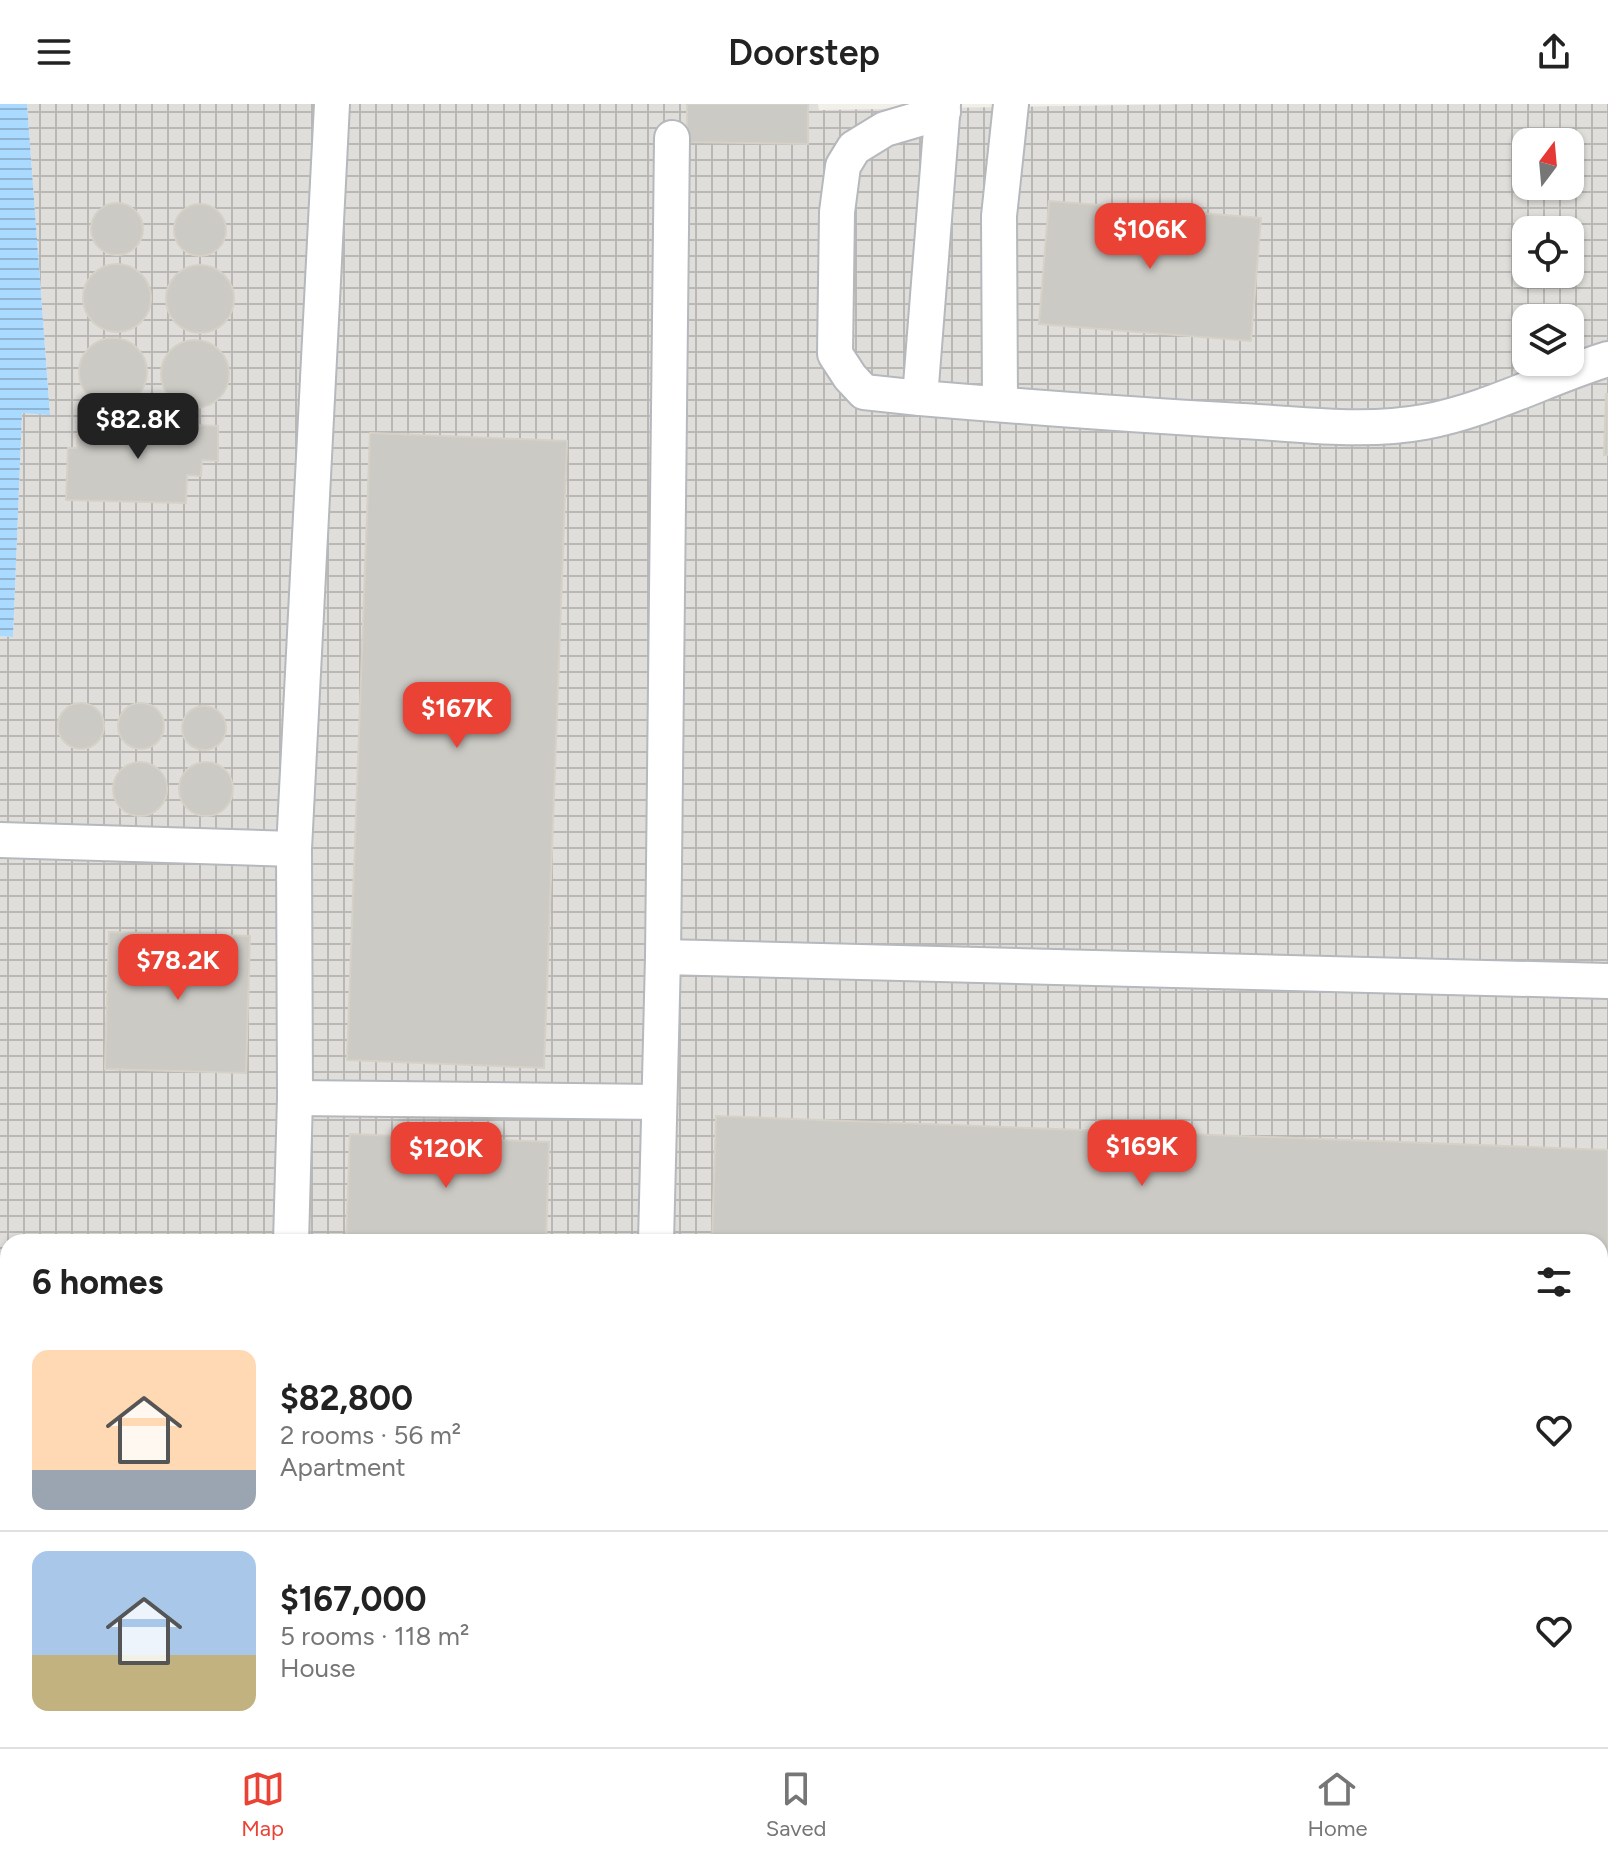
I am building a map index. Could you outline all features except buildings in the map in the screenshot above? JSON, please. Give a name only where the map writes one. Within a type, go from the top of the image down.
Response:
[{"type":"lane","points":[[291,1234],[295,1098],[294,849],[332,104]]},
{"type":"lane","points":[[1000,404],[999,216],[1011,104]]},
{"type":"lane","points":[[920,398],[943,108],[885,129],[854,148],[843,166],[837,212],[835,354],[864,392],[920,398],[1000,404],[1370,428],[1424,422],[1494,404],[1576,369],[1608,359]]},
{"type":"lane","points":[[656,1234],[663,957],[672,138]]},
{"type":"lane","points":[[0,840],[294,849]]},
{"type":"lane","points":[[663,957],[1608,981]]},
{"type":"lane","points":[[295,1098],[658,1102]]},
{"type":"shaded area","points":[[27,104],[818,104],[819,110],[1192,104],[1608,104],[1608,1234],[0,1234],[0,636],[13,637],[22,413],[50,414]]},
{"type":"water","points":[[0,104],[27,104],[50,415],[22,413],[13,637],[0,636]]}]
